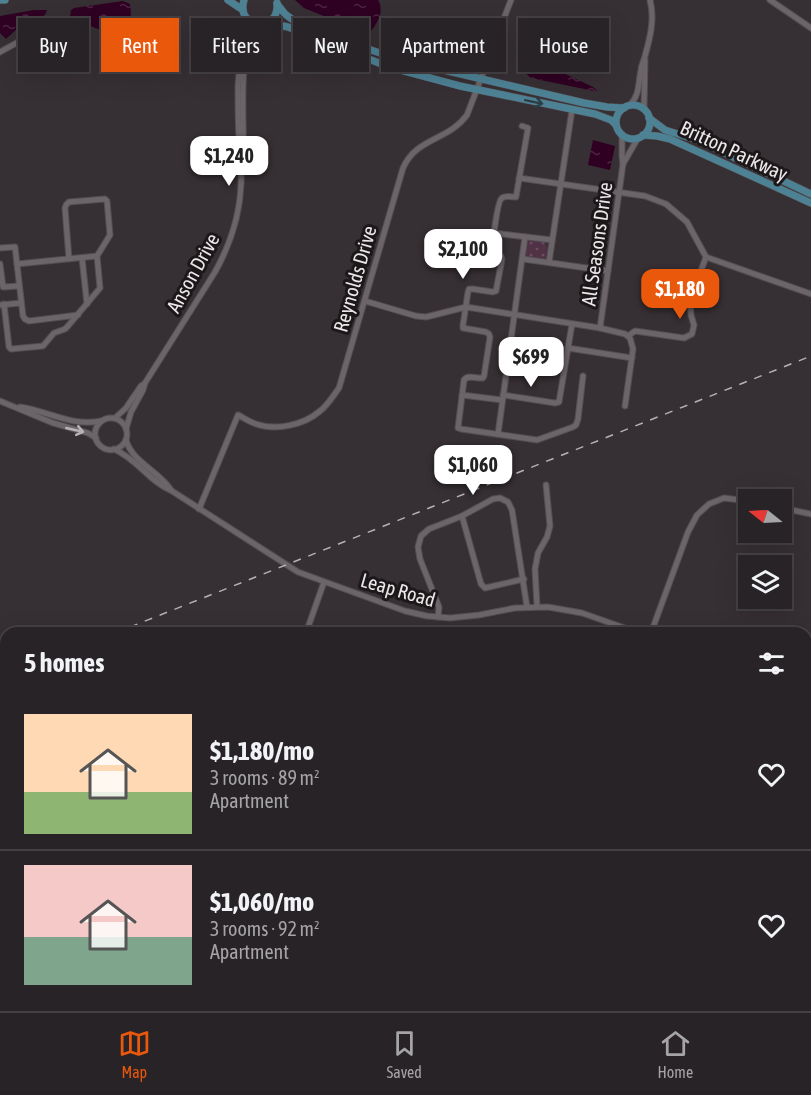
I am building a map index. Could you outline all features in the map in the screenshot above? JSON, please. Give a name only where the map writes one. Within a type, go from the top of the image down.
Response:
[{"type":"main road","points":[[0,0],[5,0]]},
{"type":"main road","points":[[228,0],[249,18]]},
{"type":"main road","points":[[244,0],[245,14]]},
{"type":"main road","points":[[276,2],[293,20],[401,60],[584,103],[607,107],[639,106],[644,109],[649,118],[648,127],[640,136],[627,137],[611,120],[602,116],[389,67],[281,26]]},
{"type":"main road","points":[[272,18],[276,15],[276,2]]},
{"type":"main road","points":[[616,125],[617,117],[627,106]]},
{"type":"main road","name":"Britton Parkway","points":[[649,118],[665,130],[697,140],[811,194]]},
{"type":"main road","name":"Britton Parkway","points":[[640,136],[670,139],[811,203]]},
{"type":"street","name":"Reynolds Drive","points":[[199,509],[238,415],[256,424],[289,425],[318,413],[333,398],[343,378],[405,162],[418,147],[444,135],[467,115],[511,0]]},
{"type":"street","points":[[644,109],[645,58],[652,20],[650,0]]},
{"type":"street","points":[[770,0],[811,28]]},
{"type":"street","name":"Anson Drive","points":[[241,168],[238,138],[238,85],[245,14]]},
{"type":"street","points":[[0,52],[18,42]]},
{"type":"street","points":[[627,106],[637,95],[645,58]]},
{"type":"street","name":"Anson Drive","points":[[126,429],[130,412],[145,383],[204,292],[224,255],[232,233],[238,208],[244,139],[244,72]]},
{"type":"street","points":[[549,262],[572,110]]},
{"type":"street","points":[[522,126],[528,128],[516,197],[504,196],[500,200],[494,233],[492,253],[501,256],[502,259],[496,291],[470,290],[468,292],[463,328],[486,332],[490,337],[483,378],[466,378],[458,428],[537,440],[573,427],[578,419],[583,376]]},
{"type":"street","name":"All Seasons Drive","points":[[600,328],[623,164],[622,134]]},
{"type":"street","name":"All Seasons Drive","points":[[623,164],[640,136]]},
{"type":"street","points":[[519,178],[645,196],[666,204],[687,222],[706,257],[811,294]]},
{"type":"street","points":[[21,303],[2,305],[11,350],[43,346],[52,335],[65,329],[100,288],[97,256],[110,235],[105,199],[69,202],[66,205],[69,259]]},
{"type":"street","points":[[494,233],[552,240]]},
{"type":"street","points":[[498,434],[525,237]]},
{"type":"street","points":[[0,248],[15,247],[25,319],[29,321],[78,315]]},
{"type":"street","points":[[17,264],[97,256]]},
{"type":"street","points":[[627,336],[635,331],[684,338],[692,334],[694,325],[690,301],[706,257]]},
{"type":"street","points":[[82,258],[87,304]]},
{"type":"street","points":[[522,259],[608,271]]},
{"type":"street","points":[[0,264],[3,287],[19,286]]},
{"type":"street","points":[[365,301],[416,316],[426,317],[466,307],[622,332],[632,342],[625,406]]},
{"type":"street","points":[[462,395],[559,402],[572,324]]},
{"type":"street","points":[[568,348],[632,358]]},
{"type":"street","name":"Anson Drive","points":[[115,418],[126,408],[145,383]]},
{"type":"street","points":[[0,401],[74,422],[93,422],[115,418],[122,422],[126,429],[126,439],[121,446],[114,449],[103,447],[96,438],[88,433],[53,423],[15,406]]},
{"type":"street","points":[[96,438],[96,428],[102,420]]},
{"type":"street","name":"Leap Road","points":[[126,439],[133,453],[164,480],[172,491]]},
{"type":"street","name":"Leap Road","points":[[114,449],[130,458],[163,487],[298,572],[405,611],[438,617],[463,617],[537,606],[570,610],[614,627]]},
{"type":"street","points":[[537,606],[534,570],[538,553],[548,537],[550,526],[546,485]]},
{"type":"street","points":[[438,617],[439,607],[420,559],[418,547],[421,536],[429,529],[462,516],[493,499],[500,498],[508,502],[512,510],[527,607]]},
{"type":"street","points":[[653,627],[688,532],[697,514],[709,504],[724,498],[738,500]]},
{"type":"street","points":[[792,510],[811,514]]},
{"type":"street","points":[[462,516],[481,584],[485,588],[524,579]]},
{"type":"street","points":[[308,627],[324,582]]},
{"type":"shaded area","points":[[530,240],[545,242],[547,248],[544,259],[528,257],[526,243]]},
{"type":"water","points":[[295,0],[378,0],[381,9],[377,22],[369,33],[369,18],[329,18],[304,8]]},
{"type":"water","points":[[123,1],[130,4],[131,18],[101,18],[101,30],[89,26],[89,18],[70,17],[71,10]]},
{"type":"water","points":[[47,10],[45,15],[38,18],[18,18],[18,28],[6,39],[0,33],[0,16]]},
{"type":"water","points":[[524,72],[561,72],[599,92],[531,78]]},
{"type":"water","points":[[593,140],[615,146],[610,170],[588,165]]},
{"type":"railway","points":[[130,627],[811,356]]}]
